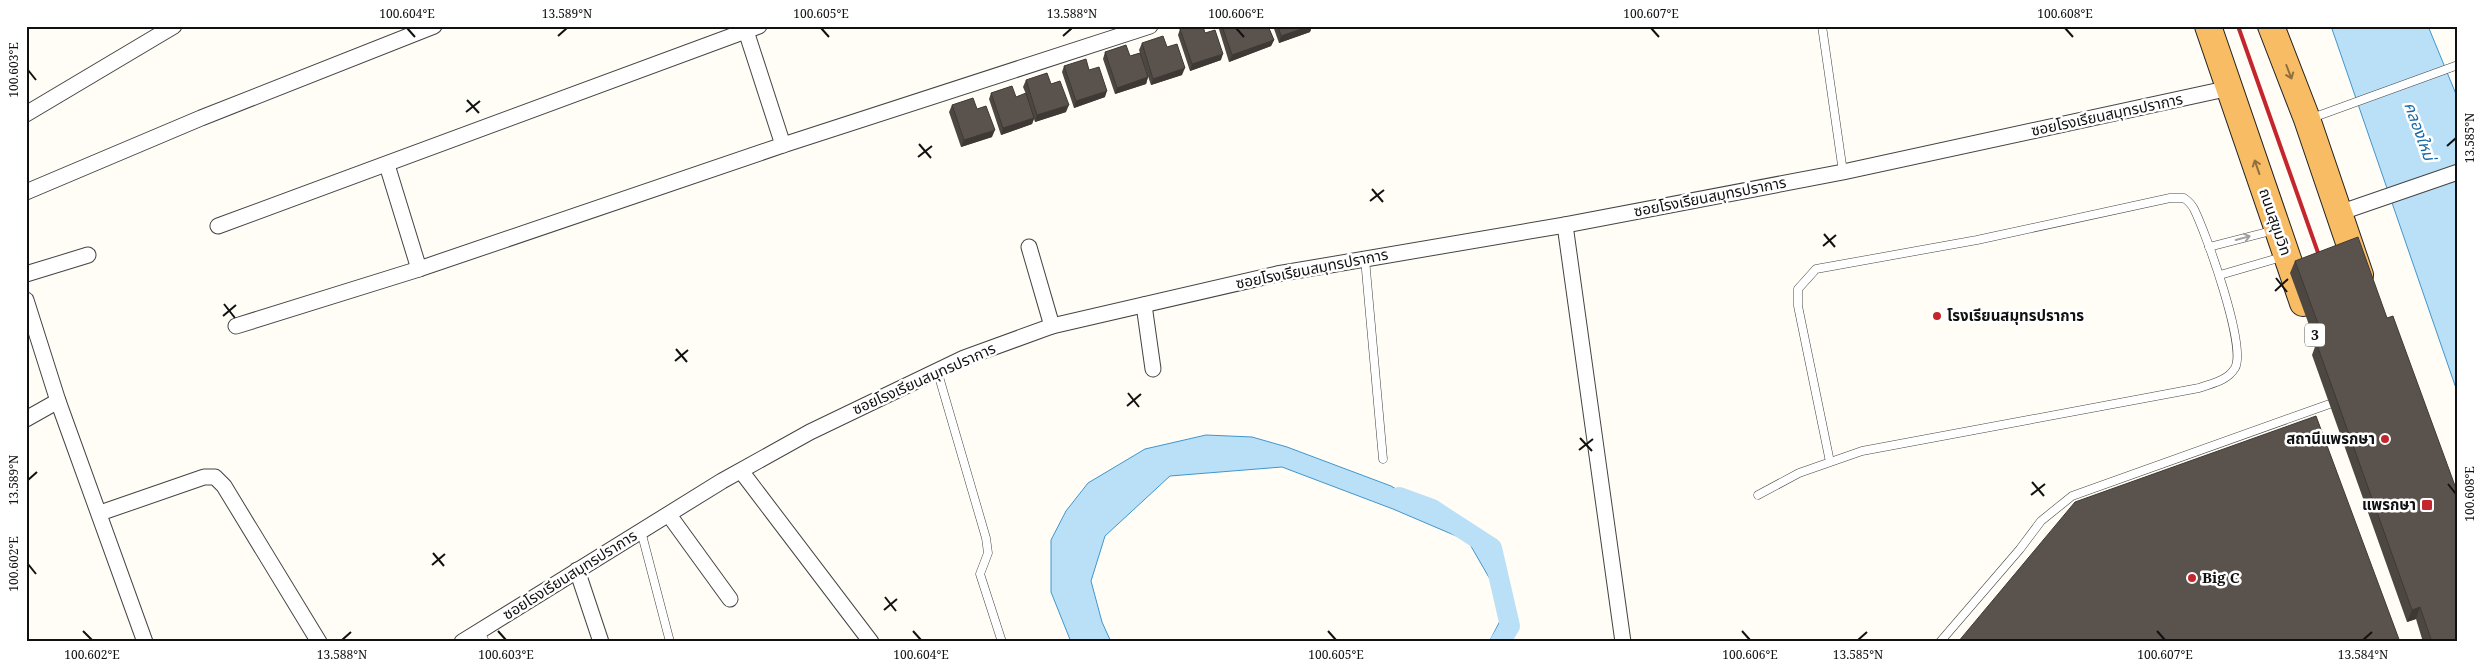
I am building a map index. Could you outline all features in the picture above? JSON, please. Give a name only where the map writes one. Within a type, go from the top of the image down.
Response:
[{"type":"highway","name":"ถนนสุขุมวิท","points":[[2208,26],[2311,326]]},
{"type":"highway","points":[[2272,26],[2307,119],[2368,297]]},
{"type":"highway","points":[[2335,391],[2348,427]]},
{"type":"street","points":[[26,114],[174,26]]},
{"type":"street","points":[[26,192],[410,31],[434,26]]},
{"type":"street","points":[[236,326],[419,269],[783,145],[1150,26]]},
{"type":"street","points":[[218,226],[753,29],[783,145]]},
{"type":"street","name":"ซอยโรงเรียนสมุทรปราการ","points":[[462,642],[482,636],[577,570],[741,471],[810,432],[964,358],[1052,326],[1277,274],[1565,225],[1843,172],[2230,88]]},
{"type":"street","points":[[387,165],[419,269]]},
{"type":"street","points":[[2339,213],[2458,172]]},
{"type":"street","points":[[1565,225],[1623,642]]},
{"type":"street","points":[[1029,247],[1052,326]]},
{"type":"street","points":[[26,274],[88,255]]},
{"type":"street","points":[[26,300],[58,401],[100,512],[145,642]]},
{"type":"street","points":[[1144,305],[1152,369]]},
{"type":"street","points":[[26,419],[58,401]]},
{"type":"street","points":[[741,471],[871,642]]},
{"type":"street","points":[[100,512],[204,477],[215,477],[224,486],[319,642]]},
{"type":"street","points":[[669,515],[730,599]]},
{"type":"street","points":[[577,570],[602,642]]},
{"type":"lane","points":[[1822,26],[1843,172]]},
{"type":"lane","points":[[2307,119],[2456,65]]},
{"type":"lane","points":[[1758,495],[1800,473],[1862,451],[2199,388],[2225,379],[2236,366],[2237,350],[2220,276],[2193,208],[2184,198],[2170,198],[1977,240],[1816,268],[1798,289],[1798,306],[1830,462]]},
{"type":"lane","points":[[2209,248],[2278,229]]},
{"type":"lane","points":[[2220,276],[2287,256]]},
{"type":"lane","points":[[1365,259],[1383,460]]},
{"type":"lane","points":[[937,370],[986,538],[988,553],[980,574],[1002,642]]},
{"type":"lane","points":[[1940,642],[2020,549],[2041,521],[2072,496],[2335,391]]},
{"type":"lane","points":[[641,531],[670,642]]},
{"type":"water","name":"คลองใหม่","points":[[2331,26],[2428,26],[2458,99],[2458,394]]},
{"type":"water","points":[[1206,435],[1252,437],[1287,447],[1391,486],[1468,533],[1493,553],[1510,626],[1505,642],[1489,642],[1500,621],[1491,581],[1468,541],[1393,509],[1282,467],[1170,476],[1105,536],[1091,581],[1102,622],[1111,642],[1071,642],[1051,592],[1051,540],[1066,511],[1088,483],[1145,449]]},
{"type":"building","points":[[1188,26],[1203,26],[1205,33],[1215,30],[1223,54],[1192,64],[1180,29]]},
{"type":"building","points":[[1222,26],[1268,26],[1274,40],[1232,55]]},
{"type":"building","points":[[1278,26],[1310,26],[1281,36]]},
{"type":"building","points":[[1163,36],[1167,47],[1177,44],[1185,68],[1153,79],[1142,43]]},
{"type":"building","points":[[1126,45],[1130,56],[1140,53],[1148,77],[1117,88],[1105,52]]},
{"type":"building","points":[[1086,59],[1089,70],[1099,67],[1107,91],[1076,101],[1064,66]]},
{"type":"building","points":[[1047,73],[1051,84],[1060,81],[1069,105],[1037,115],[1026,80]]},
{"type":"building","points":[[1012,86],[1016,97],[1026,93],[1034,118],[1003,128],[991,93]]},
{"type":"building","points":[[973,98],[977,109],[986,106],[995,130],[964,140],[952,105]]},
{"type":"building","name":"สถานีแพรกษา","points":[[2358,237],[2387,318],[2393,316],[2458,494],[2458,642],[2432,642],[2420,607],[2412,610],[2316,343],[2324,340],[2295,261]]},
{"type":"building","name":"Big C","points":[[2316,416],[2400,642],[1958,642],[2075,502]]},
{"type":"waterway","points":[[1399,497],[1432,509],[1492,548],[1510,626],[1500,642]]},
{"type":"railway","points":[[2238,26],[2322,264]]},
{"type":"place","name":"โรงเรียนสมุทรปราการ","points":[[1937,316]]},
{"type":"place","name":"สถานีแพรกษา","points":[[2385,439]]},
{"type":"place","name":"แพรกษา","points":[[2427,505]]},
{"type":"place","name":"Big C","points":[[2192,578]]}]
